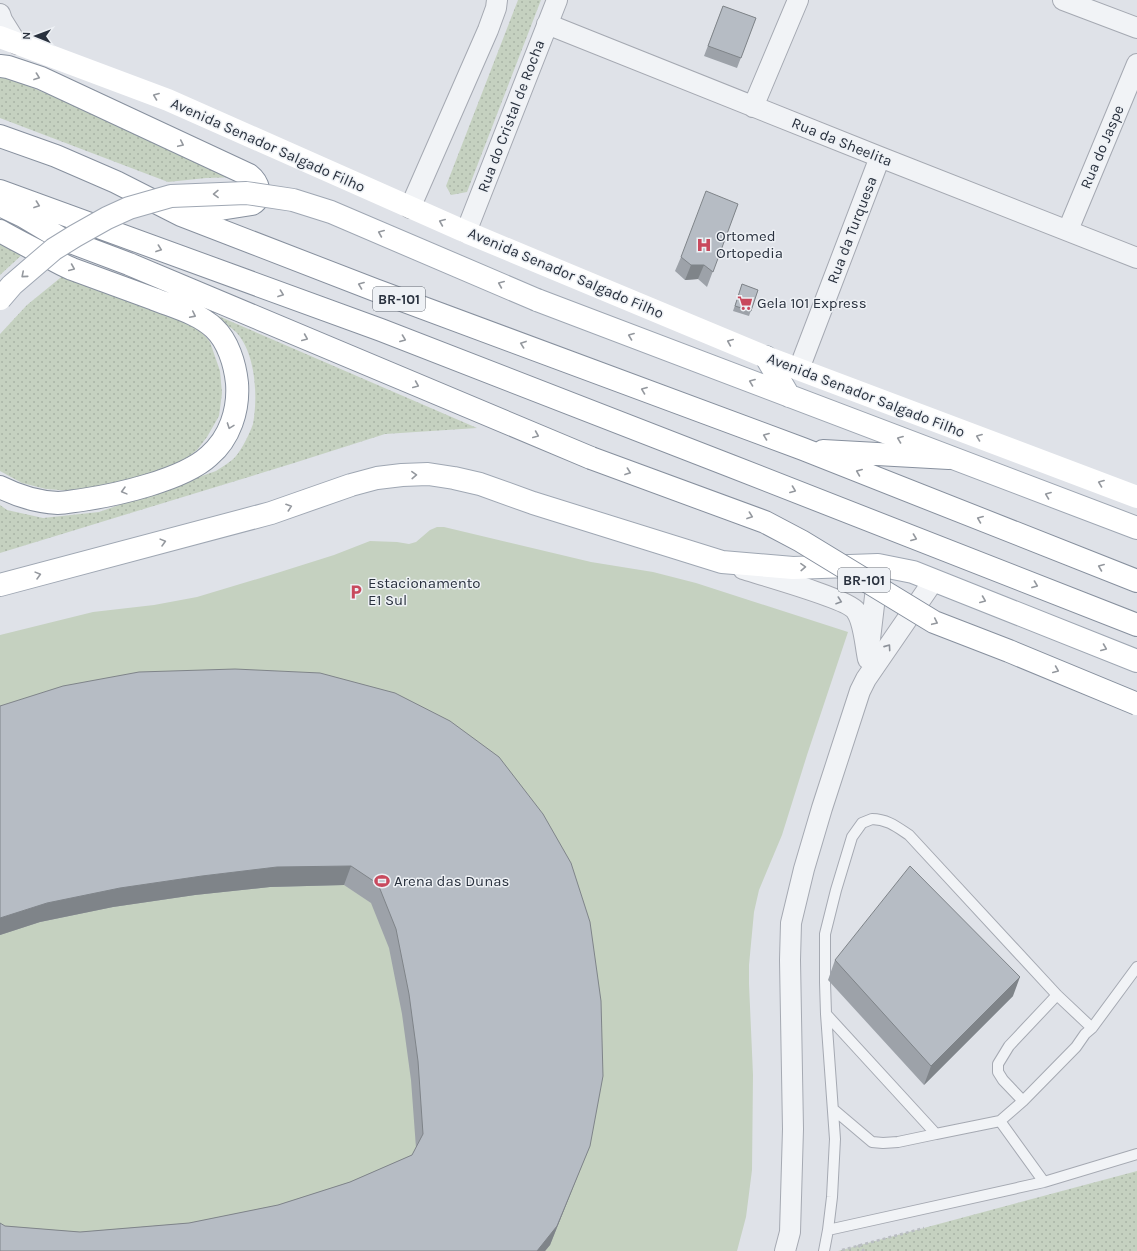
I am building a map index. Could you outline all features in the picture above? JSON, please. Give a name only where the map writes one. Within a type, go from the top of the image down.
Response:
[{"type":"main road","name":"Avenida Senador Salgado Filho","points":[[9,40],[168,100],[410,208],[766,357],[1137,497]]},
{"type":"main road","points":[[0,66],[8,67],[40,78],[196,151],[249,174],[258,187],[257,201],[252,204],[181,215]]},
{"type":"main road","name":"BR-101","points":[[0,136],[56,156],[116,182],[181,215],[375,290],[802,449],[1137,582]]},
{"type":"main road","name":"BR-101","points":[[0,191],[388,333],[1137,625]]},
{"type":"main road","name":"Avenida Senador Salgado Filho","points":[[0,299],[12,285],[54,250],[101,221],[129,208],[171,196],[246,193],[292,200],[331,212],[537,300],[949,458],[1137,528]]},
{"type":"main road","name":"BR-101","points":[[0,205],[23,216],[60,238],[136,267],[591,458],[765,522],[934,622],[1009,651],[1137,704]]},
{"type":"main road","points":[[0,231],[70,268],[197,316],[214,328],[227,346],[236,375],[237,390],[233,417],[230,428],[224,439],[209,457],[197,466],[172,477],[121,492],[59,503],[29,499],[0,487]]},
{"type":"main road","points":[[766,357],[789,396]]},
{"type":"main road","points":[[802,449],[949,458]]},
{"type":"main road","points":[[0,585],[271,513],[377,478],[428,474],[480,484],[533,503],[722,562],[793,568],[878,565],[913,572],[1137,661]]},
{"type":"street","points":[[410,208],[488,30],[496,8],[497,0]]},
{"type":"street","name":"Rua do Cristal de Rocha","points":[[466,232],[557,0]]},
{"type":"street","points":[[753,106],[798,0]]},
{"type":"street","points":[[1063,0],[1137,28]]},
{"type":"street","points":[[0,14],[9,40]]},
{"type":"street","name":"Rua da Sheelita","points":[[547,24],[1137,258]]},
{"type":"street","name":"Rua do Jaspe","points":[[1068,230],[1137,64]]},
{"type":"street","name":"Rua da Turquesa","points":[[799,370],[880,157]]},
{"type":"street","points":[[722,562],[847,604],[855,610],[860,618],[868,659]]},
{"type":"street","points":[[866,679],[878,565]]},
{"type":"street","points":[[785,1251],[790,1232],[793,1129],[790,960],[791,923],[804,869],[822,808],[860,691],[866,679],[934,580]]},
{"type":"lane","points":[[824,1251],[832,1197],[835,1139],[824,982],[825,934],[836,890],[852,837],[862,823],[872,819],[880,819],[892,823],[910,835],[1057,995],[1092,1028]]},
{"type":"lane","points":[[833,1109],[872,1142],[883,1143],[898,1142],[1000,1121],[1023,1101],[1076,1047],[1085,1034],[1092,1028],[1137,967]]},
{"type":"lane","points":[[1023,1101],[1003,1080],[998,1072],[998,1064],[1009,1046],[1057,995]]},
{"type":"lane","points":[[826,1014],[936,1134]]},
{"type":"lane","points":[[1000,1121],[1044,1182]]},
{"type":"lane","points":[[828,1230],[1044,1182],[1137,1154]]},
{"type":"path","points":[[838,1251],[858,1245],[864,1251]]},
{"type":"green space","points":[[518,0],[541,0],[467,192],[451,195],[446,186]]},
{"type":"green space","points":[[0,75],[241,177],[206,178],[168,182],[0,118]]},
{"type":"green space","points":[[0,239],[26,251],[0,275]]},
{"type":"green space","points":[[65,274],[197,327],[210,342],[220,371],[222,393],[219,416],[207,437],[197,450],[185,459],[152,474],[73,491],[46,489],[22,483],[0,471],[0,334],[27,305]]},
{"type":"green space","points":[[202,309],[477,428],[385,434],[0,553],[0,505],[7,510],[43,518],[99,512],[216,471],[236,456],[250,432],[255,413],[255,389],[252,364],[243,342],[237,333]]},
{"type":"green space","name":"Arena das Dunas","points":[[437,527],[444,527],[591,562],[653,572],[696,583],[848,632],[782,835],[759,890],[754,912],[749,965],[753,1075],[752,1170],[746,1217],[737,1251],[0,1251],[0,635],[93,612],[154,605],[197,597],[334,555],[370,541],[409,544],[416,542],[430,530]]},
{"type":"green space","points":[[1137,1171],[1137,1251],[838,1251]]},
{"type":"building","points":[[723,6],[756,18],[741,58],[708,46]]},
{"type":"building","name":"Ortomed Ortopedia","points":[[706,191],[738,204],[713,272],[704,265],[691,265],[681,257]]},
{"type":"building","name":"Gela 101 Express","points":[[742,284],[758,290],[751,311],[735,306]]},
{"type":"building","name":"Arena das Dunas","points":[[235,669],[320,673],[395,693],[450,721],[499,757],[543,814],[571,863],[590,922],[601,1001],[603,1076],[590,1146],[557,1226],[537,1251],[0,1251],[0,1223],[5,1226],[80,1232],[189,1223],[278,1205],[350,1182],[412,1155],[423,1134],[418,1061],[409,994],[396,929],[378,884],[351,866],[277,867],[120,888],[47,903],[0,918],[0,706],[63,686],[139,672]]},
{"type":"building","points":[[910,866],[1020,977],[931,1066],[835,960]]},
{"type":"place","name":"Ortomed Ortopedia","points":[[704,245]]},
{"type":"place","name":"Gela 101 Express","points":[[745,303]]},
{"type":"place","name":"Estacionamento E1 Sul","points":[[356,592]]},
{"type":"place","name":"Arena das Dunas","points":[[382,881]]}]
